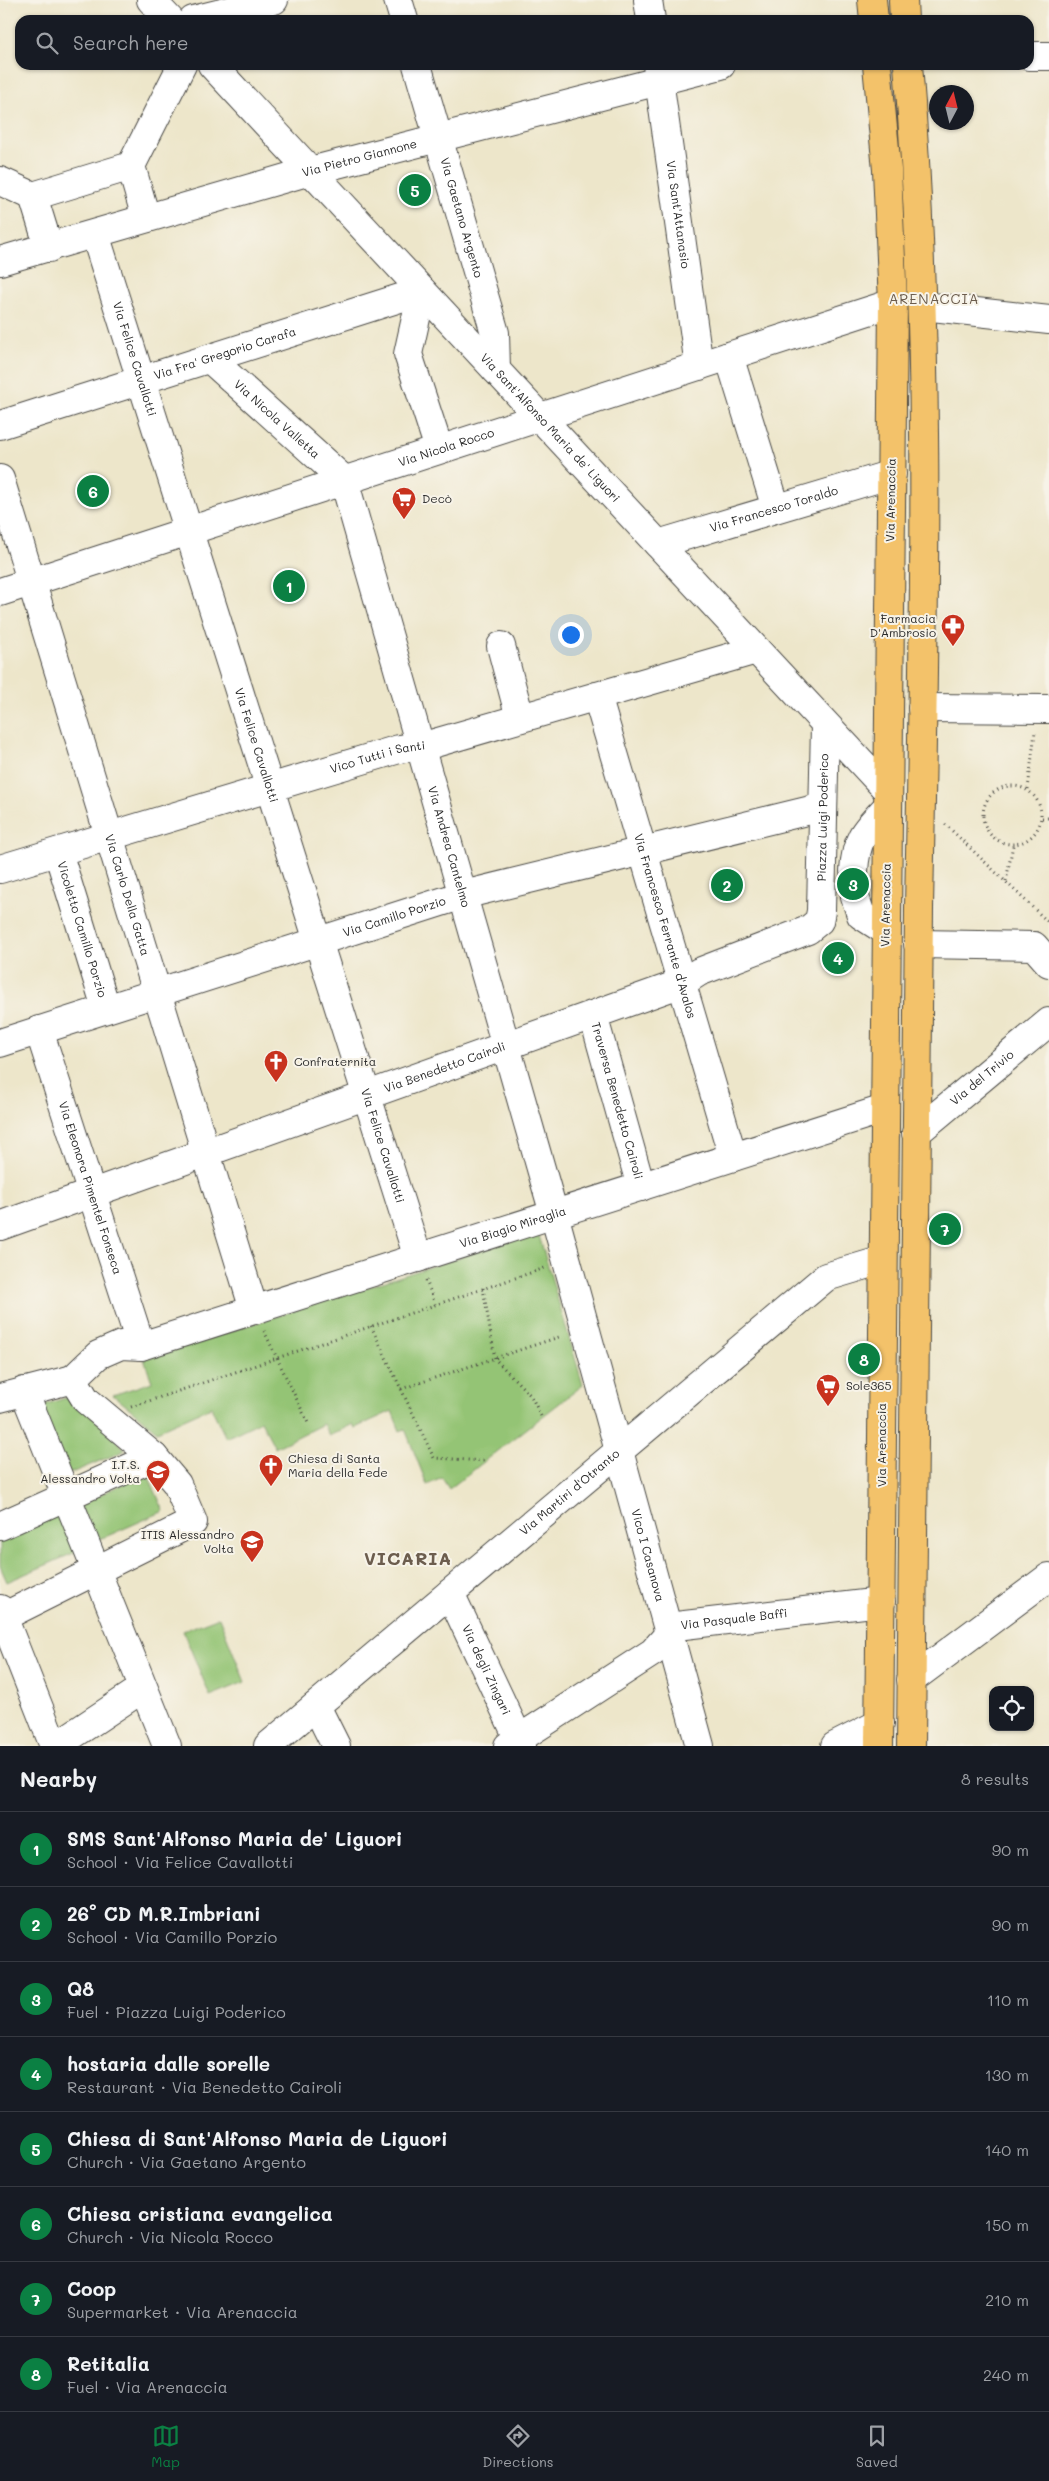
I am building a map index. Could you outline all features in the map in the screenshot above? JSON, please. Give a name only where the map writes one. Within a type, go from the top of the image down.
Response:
[{"type":"main road","points":[[872,0],[874,15]]},
{"type":"main road","points":[[903,0],[904,15]]},
{"type":"main road","name":"Via Arenaccia","points":[[878,70],[887,170],[893,304],[884,1109],[880,1734]]},
{"type":"main road","points":[[908,70],[918,174],[923,306],[922,708],[911,1746]]},
{"type":"street","points":[[151,0],[165,15]]},
{"type":"street","points":[[213,15],[274,0]]},
{"type":"street","points":[[398,0],[402,15]]},
{"type":"street","points":[[648,0],[650,15]]},
{"type":"street","points":[[1034,56],[1049,56]]},
{"type":"street","points":[[146,218],[131,166],[179,70]]},
{"type":"street","name":"Via Sant'Alfonso Maria de' Liguori","points":[[217,70],[856,757],[888,799]]},
{"type":"street","name":"Via Gaetano Argento","points":[[418,70],[496,333],[496,370]]},
{"type":"street","name":"Via Pietro Giannone","points":[[0,261],[310,171],[438,138],[658,73],[682,70]]},
{"type":"street","name":"Via Sant'Attanasio","points":[[658,73],[699,366]]},
{"type":"street","points":[[0,181],[34,196],[131,166]]},
{"type":"street","points":[[34,196],[50,248]]},
{"type":"street","name":"Via Felice Cavallotti","points":[[95,234],[418,1258]]},
{"type":"street","points":[[422,291],[408,354],[439,449]]},
{"type":"street","name":"Via Fra' Gregorio Carafa","points":[[0,425],[422,291]]},
{"type":"street","name":"Via Nicola Rocco","points":[[0,592],[699,366],[731,364],[893,304]]},
{"type":"street","points":[[923,306],[1049,320]]},
{"type":"street","name":"Via Nicola Valletta","points":[[210,358],[344,480]]},
{"type":"street","points":[[731,364],[776,508]]},
{"type":"street","name":"Via Francesco Toraldo","points":[[658,544],[892,474]]},
{"type":"street","name":"Via Carlo Della Gatta","points":[[0,479],[254,1310]]},
{"type":"street","name":"Via Andrea Cantelmo","points":[[344,480],[554,1214],[604,1398]]},
{"type":"street","points":[[501,646],[520,718]]},
{"type":"street","name":"Vico Tutti i Santi","points":[[0,869],[398,749],[420,747],[756,650]]},
{"type":"street","name":"Via Francesco Ferrante d'Avalos","points":[[597,696],[734,1157]]},
{"type":"street","points":[[922,708],[1042,720]]},
{"type":"street","name":"Piazza Luigi Poderico","points":[[821,911],[825,725]]},
{"type":"street","points":[[824,768],[856,757]]},
{"type":"street","points":[[886,931],[861,915],[854,884],[855,850],[865,830],[888,799]]},
{"type":"street","name":"Via Camillo Porzio","points":[[0,1042],[463,895],[823,807]]},
{"type":"street","name":"Vicoletto Camillo Porzio","points":[[58,852],[106,1008]]},
{"type":"street","name":"Via Benedetto Cairoli","points":[[0,1226],[682,984],[699,972],[808,930],[819,921],[821,911]]},
{"type":"street","points":[[918,944],[1042,954]]},
{"type":"street","name":"Traversa Benedetto Cairoli","points":[[593,1015],[641,1187]]},
{"type":"street","name":"Via del Trivio","points":[[916,1134],[1049,1022]]},
{"type":"street","name":"Via Eleonora Pimentel Fonseca","points":[[39,1030],[141,1346]]},
{"type":"street","name":"Via Biagio Miraglia","points":[[74,1379],[98,1355],[121,1345],[141,1346],[884,1109]]},
{"type":"street","name":"Via Martiri d'Otranto","points":[[268,1746],[826,1277],[883,1260]]},
{"type":"street","points":[[143,1688],[55,1746],[2,1613],[95,1571],[193,1522],[177,1484],[154,1457],[86,1400],[74,1379],[12,1395],[66,1497],[95,1571],[167,1746]]},
{"type":"street","name":"Vico I Casanova","points":[[604,1398],[618,1452],[672,1631],[700,1746]]},
{"type":"street","points":[[0,1526],[154,1457]]},
{"type":"street","points":[[911,1680],[1049,1577]]},
{"type":"street","name":"Via degli Zingari","points":[[450,1593],[516,1744]]},
{"type":"street","name":"Via Pasquale Baffi","points":[[516,1744],[653,1652],[672,1631],[881,1602]]},
{"type":"street","points":[[316,1706],[336,1746]]},
{"type":"street","points":[[835,1746],[880,1734]]},
{"type":"path","points":[[1028,789],[1042,720]]},
{"type":"path","points":[[1012,785],[1028,789],[1038,800],[1042,818],[1037,831],[1032,836],[1026,841],[1013,845],[999,842],[990,834],[982,818],[984,804],[990,794],[1000,788],[1012,785]]},
{"type":"path","points":[[1042,818],[1049,818]]},
{"type":"path","points":[[941,820],[1049,923]]},
{"type":"path","points":[[1006,881],[1013,845]]},
{"type":"path","points":[[105,1416],[548,1267]]},
{"type":"path","points":[[482,1288],[495,1359],[532,1396],[542,1418]]},
{"type":"path","points":[[254,1310],[309,1425]]},
{"type":"path","points":[[371,1326],[434,1458],[487,1461]]},
{"type":"path","points":[[401,1389],[568,1334]]},
{"type":"green space","points":[[538,1232],[583,1385],[449,1489],[442,1478],[427,1485],[405,1429],[400,1431],[392,1411],[355,1428],[353,1424],[329,1436],[323,1424],[275,1448],[261,1421],[226,1438],[211,1407],[157,1431],[113,1395],[152,1382],[144,1359]]},
{"type":"green space","points":[[72,1396],[126,1450],[69,1474],[40,1406]]},
{"type":"green space","points":[[147,1473],[164,1511],[96,1541],[79,1504]]},
{"type":"green space","points":[[61,1513],[78,1551],[7,1582],[0,1566],[0,1539]]},
{"type":"green space","points":[[219,1617],[245,1682],[210,1696],[183,1631]]},
{"type":"place","name":"Chiesa di Sant'Alfonso Maria de Liguori","points":[[415,190]]},
{"type":"place","name":"Chiesa cristiana evangelica","points":[[93,491]]},
{"type":"place","name":"Decò","points":[[404,520]]},
{"type":"place","name":"SMS Sant'Alfonso Maria de' Liguori","points":[[289,586]]},
{"type":"place","name":"Farmacia D'Ambrosio","points":[[953,647]]},
{"type":"place","name":"Q8","points":[[853,884]]},
{"type":"place","name":"26° CD M.R.Imbriani","points":[[727,885]]},
{"type":"place","name":"hostaria dalle sorelle","points":[[838,958]]},
{"type":"place","name":"Confraternita","points":[[276,1083]]},
{"type":"place","name":"Coop","points":[[945,1229]]},
{"type":"place","name":"Retitalia","points":[[864,1359]]},
{"type":"place","name":"Sole365","points":[[828,1407]]},
{"type":"place","name":"Chiesa di Santa Maria della Fede","points":[[271,1487]]},
{"type":"place","name":"I.T.S. Alessandro Volta","points":[[158,1493]]},
{"type":"place","name":"ITIS Alessandro Volta","points":[[252,1563]]},
{"type":"district","name":"ARENACCIA","points":[[934,299]]},
{"type":"district","name":"VICARIA","points":[[408,1559]]}]
